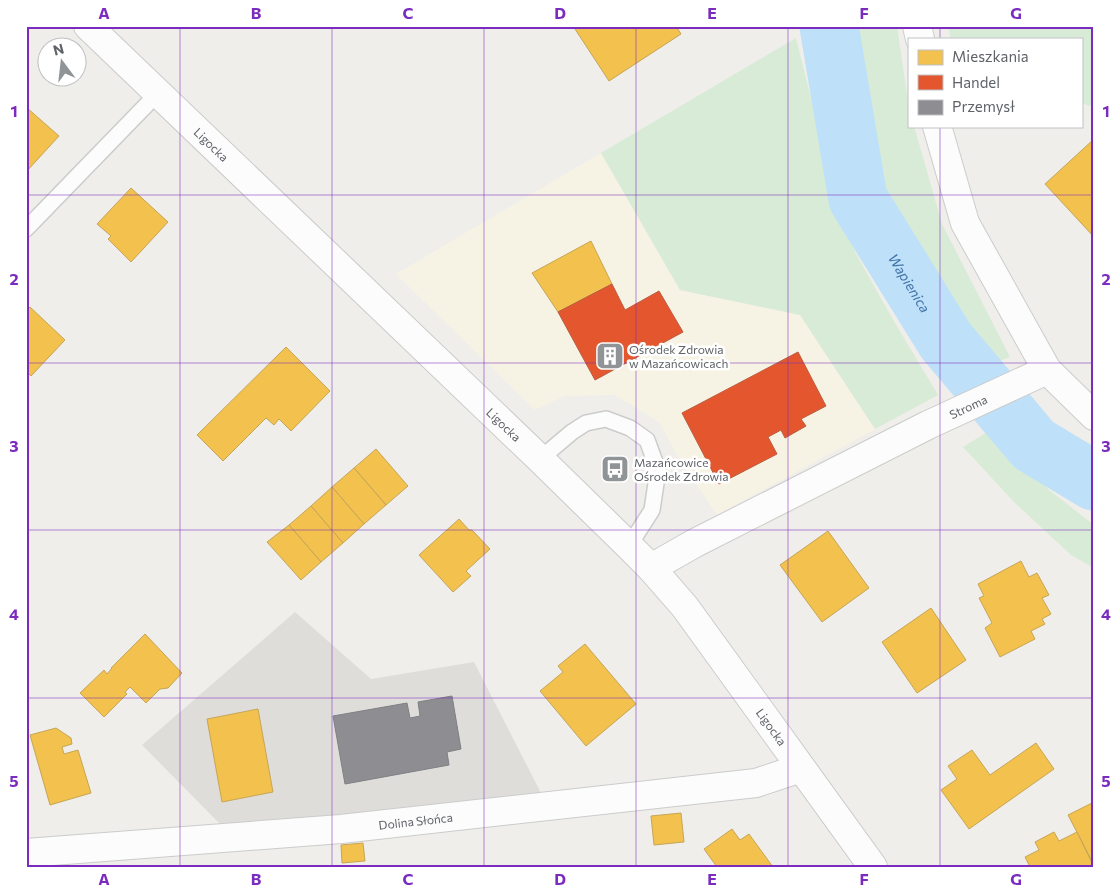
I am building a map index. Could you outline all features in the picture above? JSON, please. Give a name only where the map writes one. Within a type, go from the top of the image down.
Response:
[{"type":"street","name":"Ligocka","points":[[88,26],[540,459],[651,568],[690,615],[873,867]]},
{"type":"street","points":[[937,128],[965,223],[1047,370],[1094,416]]},
{"type":"street","name":"Stroma","points":[[651,568],[695,542],[928,425],[1047,370]]},
{"type":"street","name":"Dolina Słońca","points":[[26,853],[342,829],[756,783],[801,768]]},
{"type":"lane","points":[[26,229],[158,93]]},
{"type":"lane","points":[[540,459],[572,432],[586,424],[606,419],[630,428],[647,440],[658,470],[652,510],[629,546]]},
{"type":"shaded area","points":[[601,153],[680,290],[800,315],[875,429],[717,515],[680,460],[659,422],[615,395],[564,396],[535,410],[396,274]]},
{"type":"shaded area","points":[[295,612],[371,679],[474,662],[543,797],[223,827],[142,745]]},
{"type":"green space","points":[[841,26],[897,26],[908,101],[908,128],[915,128],[942,224],[1010,357],[985,366],[866,189]]},
{"type":"green space","points":[[948,26],[1094,26],[1094,107],[1082,103],[1082,38],[951,38]]},
{"type":"green space","points":[[796,38],[830,175],[855,252],[938,395],[875,429],[800,315],[680,290],[601,153]]},
{"type":"green space","points":[[992,429],[1049,490],[1094,525],[1094,568],[1071,555],[1014,502],[963,447]]},
{"type":"building: Mieszkania","points":[[573,26],[676,26],[681,34],[609,81]]},
{"type":"building: Mieszkania","points":[[26,107],[59,136],[26,172]]},
{"type":"building: Mieszkania","points":[[1094,139],[1094,237],[1045,184]]},
{"type":"building: Mieszkania","points":[[131,188],[168,222],[131,262],[108,239],[111,236],[97,224]]},
{"type":"building: Mieszkania","points":[[591,241],[612,284],[558,312],[532,273]]},
{"type":"building: Mieszkania","points":[[30,307],[65,340],[31,376],[26,371],[26,311]]},
{"type":"building: Mieszkania","points":[[286,347],[330,391],[291,431],[279,419],[274,425],[266,418],[223,461],[197,435]]},
{"type":"building: Mieszkania","points":[[376,449],[408,486],[386,505],[354,468]]},
{"type":"building: Mieszkania","points":[[354,468],[386,505],[364,524],[332,487]]},
{"type":"building: Mieszkania","points":[[332,487],[364,524],[343,543],[311,506]]},
{"type":"building: Mieszkania","points":[[311,506],[343,543],[321,562],[289,525]]},
{"type":"building: Mieszkania","points":[[459,519],[490,549],[466,571],[471,576],[453,592],[419,555]]},
{"type":"building: Mieszkania","points":[[289,525],[321,562],[301,580],[267,542]]},
{"type":"building: Mieszkania","points":[[828,531],[869,588],[822,622],[780,565]]},
{"type":"building: Mieszkania","points":[[1021,561],[1029,577],[1037,573],[1049,595],[1042,598],[1051,614],[1042,619],[1045,624],[1031,631],[1035,639],[1000,657],[985,628],[992,623],[979,598],[984,596],[978,584]]},
{"type":"building: Mieszkania","points":[[931,608],[966,660],[917,693],[882,642]]},
{"type":"building: Mieszkania","points":[[145,634],[182,673],[168,688],[160,689],[146,703],[130,687],[125,692],[127,694],[104,717],[80,693],[104,670],[107,674]]},
{"type":"building: Mieszkania","points":[[585,644],[636,704],[586,746],[540,691],[563,672],[558,666]]},
{"type":"building: Mieszkania","points":[[258,709],[273,792],[222,802],[207,719]]},
{"type":"building: Mieszkania","points":[[56,728],[71,738],[72,744],[62,747],[64,754],[78,750],[91,793],[50,805],[30,735]]},
{"type":"building: Mieszkania","points":[[1036,743],[1054,769],[969,829],[941,790],[957,779],[948,766],[972,750],[990,775]]},
{"type":"building: Mieszkania","points":[[1094,802],[1094,865],[1068,815]]},
{"type":"building: Mieszkania","points":[[681,813],[684,842],[654,845],[651,816]]},
{"type":"building: Mieszkania","points":[[732,829],[740,840],[749,834],[773,867],[717,867],[704,849]]},
{"type":"building: Mieszkania","points":[[1054,832],[1059,841],[1077,832],[1094,867],[1030,867],[1025,857],[1039,850],[1035,842]]},
{"type":"building: Mieszkania","points":[[363,843],[365,861],[342,863],[341,845]]},
{"type":"building: Handel","name":"Ośrodek Zdrowia w Mazańcowicach","points":[[612,284],[625,310],[659,291],[683,332],[595,380],[558,312]]},
{"type":"building: Handel","points":[[798,352],[826,406],[801,419],[806,426],[785,438],[781,430],[768,437],[777,454],[719,484],[682,413]]},
{"type":"building: Przemysł","points":[[452,696],[461,749],[447,752],[449,765],[345,784],[333,716],[407,703],[410,718],[420,716],[418,702]]},
{"type":"waterway","name":"Wapienica","points":[[829,26],[858,199],[946,341],[1034,445],[1094,481]]},
{"type":"place","name":"Ośrodek Zdrowia w Mazańcowicach","points":[[610,356]]},
{"type":"place","name":"Mazańcowice Ośrodek Zdrowia","points":[[615,469]]}]
